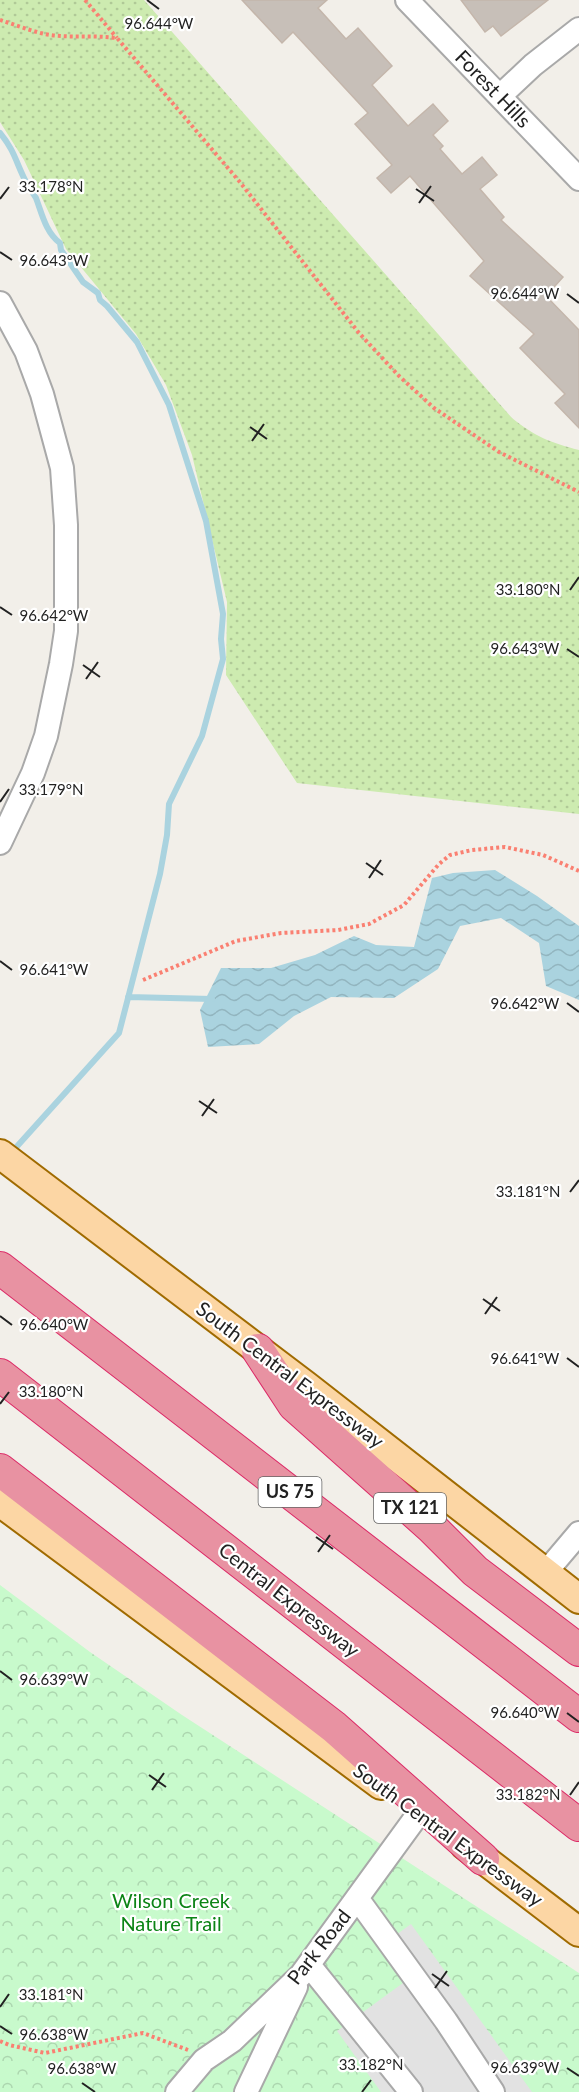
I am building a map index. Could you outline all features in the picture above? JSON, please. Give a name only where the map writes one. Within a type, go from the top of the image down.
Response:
[{"type":"highway","name":"US 75","points":[[0,1268],[579,1716]]},
{"type":"highway","name":"TX 121","points":[[258,1350],[294,1404],[431,1527],[475,1571],[579,1650]]},
{"type":"highway","name":"Central Expressway","points":[[0,1376],[579,1825]]},
{"type":"highway","points":[[0,1470],[334,1727],[483,1858]]},
{"type":"main road","name":"South Central Expressway","points":[[0,1154],[258,1350],[579,1599]]},
{"type":"main road","name":"South Central Expressway","points":[[0,1502],[483,1858],[579,1932]]},
{"type":"street","name":"Forest Hills","points":[[407,0],[579,179]]},
{"type":"street","points":[[500,96],[539,60],[579,29]]},
{"type":"street","points":[[0,303],[26,351],[42,394],[62,468],[66,525],[66,631],[46,736],[33,773],[0,843]]},
{"type":"street","points":[[546,1572],[579,1533]]},
{"type":"street","name":"Park Road","points":[[177,2092],[204,2060],[232,2041],[305,1970],[419,1813]]},
{"type":"street","points":[[357,1898],[446,2021],[493,2092]]},
{"type":"street","points":[[246,2092],[305,1970],[411,2092]]},
{"type":"path","points":[[85,0],[239,181],[359,333],[399,376],[434,408],[500,452],[579,492]]},
{"type":"path","points":[[0,20],[48,35],[117,38]]},
{"type":"path","points":[[142,980],[236,941],[280,933],[338,930],[369,924],[404,905],[439,864],[450,855],[505,847],[543,855],[579,871]]},
{"type":"path","points":[[0,2041],[45,2053],[143,2033],[183,2047],[204,2060]]},
{"type":"green space","points":[[0,0],[144,0],[512,418],[543,438],[579,450],[579,814],[297,783],[226,675],[227,602],[192,455],[166,385],[136,334],[66,249],[24,160],[0,122]]},
{"type":"green space","name":"Wilson Creek Nature Trail","points":[[0,1585],[90,1652],[182,1715],[579,1973],[579,2092],[0,2092]]},
{"type":"shaded area","points":[[411,1924],[532,2092],[381,2092],[337,2031],[403,1983],[378,1948]]},
{"type":"water","points":[[495,870],[579,926],[579,1000],[546,986],[539,943],[501,918],[460,926],[438,969],[394,998],[331,997],[294,1016],[259,1044],[208,1047],[200,1010],[221,968],[271,968],[315,955],[354,936],[376,945],[414,947],[432,878],[453,873]]},
{"type":"building","points":[[242,0],[327,0],[318,8],[346,39],[358,28],[392,66],[372,85],[408,126],[433,104],[448,121],[433,135],[443,146],[440,149],[462,174],[482,157],[497,175],[480,189],[504,217],[501,220],[563,277],[546,296],[579,330],[579,428],[555,403],[565,394],[520,348],[534,334],[470,276],[484,261],[410,176],[391,193],[377,178],[392,165],[355,124],[368,113],[293,32],[282,43]]},
{"type":"building","points":[[461,0],[548,0],[501,36],[493,26],[485,32]]},
{"type":"waterway","points":[[0,133],[36,198],[48,229],[60,243],[61,250],[83,282],[98,293],[100,300],[137,342],[169,405],[206,521],[223,614],[221,639],[223,659],[202,736],[169,804],[167,835],[160,874],[119,1033],[11,1153]]},
{"type":"waterway","points":[[128,997],[212,999]]}]
